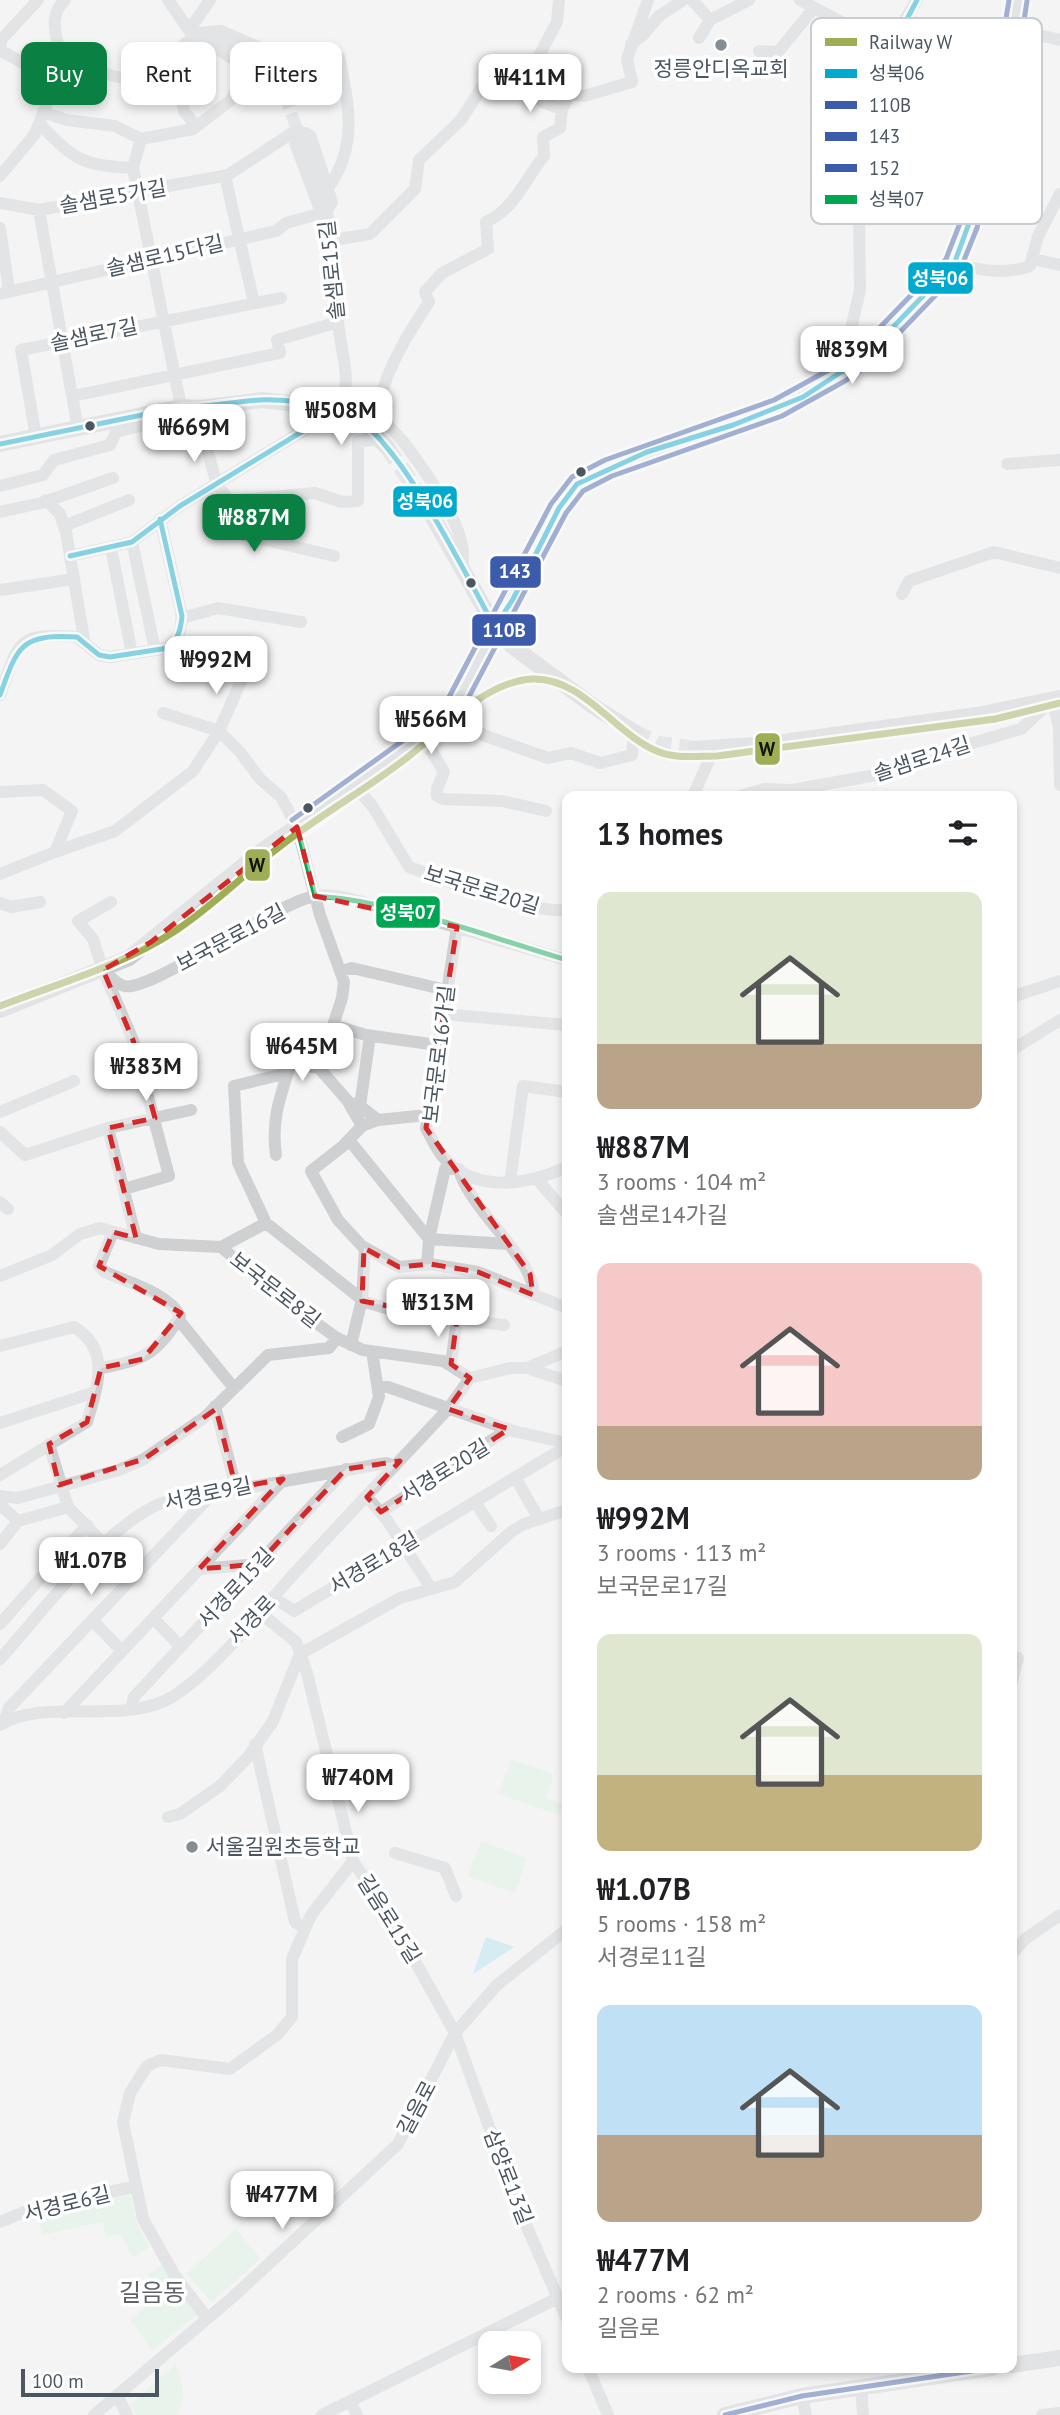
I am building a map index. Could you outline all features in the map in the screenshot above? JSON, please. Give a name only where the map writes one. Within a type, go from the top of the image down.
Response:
[{"type":"main road","points":[[0,444],[261,400],[339,409],[356,417],[384,443]]},
{"type":"main road","points":[[422,498],[495,627],[512,646],[593,706],[634,732]]},
{"type":"main road","points":[[0,1010],[130,958],[260,852],[424,738],[456,710],[489,646],[495,627]]},
{"type":"main road","points":[[696,749],[769,744],[977,715],[1056,699]]},
{"type":"main road","points":[[1017,2364],[1060,2358]]},
{"type":"main road","points":[[725,2415],[802,2396],[956,2373]]},
{"type":"street","points":[[21,62],[0,50],[1,40],[38,0]]},
{"type":"street","points":[[57,42],[53,23],[59,6],[65,0]]},
{"type":"street","points":[[168,0],[194,32],[212,48],[230,56]]},
{"type":"street","points":[[183,42],[194,32],[210,0]]},
{"type":"street","points":[[526,80],[557,22],[559,0]]},
{"type":"street","points":[[462,567],[465,555],[461,536],[439,496],[383,418],[382,400],[402,345],[429,302],[425,292],[442,273],[488,249],[486,222],[499,217],[518,195],[527,176],[544,156],[543,137],[560,128],[562,109],[570,94],[584,96],[632,82],[627,59],[648,0]]},
{"type":"street","points":[[631,44],[642,36],[659,16],[683,0]]},
{"type":"street","points":[[692,0],[710,20]]},
{"type":"street","points":[[699,38],[710,20],[750,0]]},
{"type":"street","points":[[800,0],[833,18]]},
{"type":"street","points":[[907,18],[917,0]]},
{"type":"street","points":[[1014,18],[1018,0]]},
{"type":"street","points":[[759,51],[778,52],[814,8]]},
{"type":"street","points":[[194,32],[221,32],[246,42]]},
{"type":"street","points":[[194,32],[230,47]]},
{"type":"street","points":[[1042,36],[1060,40]]},
{"type":"street","points":[[328,188],[340,172],[350,136],[349,108],[342,72]]},
{"type":"street","points":[[333,240],[370,234],[415,189],[419,160],[461,120],[485,82],[503,73],[526,80],[542,102],[562,109]]},
{"type":"street","points":[[42,118],[115,126],[141,139],[193,129],[230,101]]},
{"type":"street","points":[[2,168],[22,153],[47,105]]},
{"type":"street","points":[[183,105],[192,121],[193,129]]},
{"type":"street","points":[[42,118],[65,150],[90,166],[133,168]]},
{"type":"street","points":[[299,133],[312,137],[332,202],[326,212]]},
{"type":"street","name":"솔샘로15길","points":[[299,133],[333,240],[338,321],[347,384],[339,409]]},
{"type":"street","name":"솔샘로5가길","points":[[0,203],[39,210],[225,176],[299,133]]},
{"type":"street","points":[[141,139],[133,168],[174,376],[184,411],[205,442],[217,485],[230,501],[230,525],[241,534],[334,556]]},
{"type":"street","points":[[225,176],[254,303]]},
{"type":"street","points":[[954,264],[979,270],[1017,271],[1030,266],[1038,236],[1060,194]]},
{"type":"street","points":[[39,210],[78,429]]},
{"type":"street","name":"솔샘로15다길","points":[[4,293],[276,231],[286,223],[326,212]]},
{"type":"street","points":[[841,373],[860,290],[859,224]]},
{"type":"street","points":[[495,627],[513,599],[559,508],[577,484],[647,452],[778,408],[841,373],[863,357],[954,264],[968,224]]},
{"type":"street","points":[[0,228],[4,293]]},
{"type":"street","points":[[1033,259],[1060,265]]},
{"type":"street","name":"솔샘로7길","points":[[36,437],[21,350],[281,298]]},
{"type":"street","points":[[73,396],[280,353],[277,340],[338,321]]},
{"type":"street","points":[[70,556],[132,542],[160,519],[339,409]]},
{"type":"street","points":[[0,485],[43,475],[54,460],[110,445],[116,432],[184,411]]},
{"type":"street","points":[[230,501],[315,493],[342,502],[358,501],[358,441],[384,443]]},
{"type":"street","points":[[1007,464],[1060,460]]},
{"type":"street","points":[[0,512],[113,478]]},
{"type":"street","points":[[46,500],[60,514],[64,526],[84,639],[99,654],[110,657],[155,650],[173,644],[183,624],[160,519]]},
{"type":"street","points":[[64,526],[129,500]]},
{"type":"street","points":[[132,542],[155,650]]},
{"type":"street","points":[[111,548],[132,653]]},
{"type":"street","points":[[902,594],[909,581],[994,552],[1060,568]]},
{"type":"street","points":[[0,590],[74,579]]},
{"type":"street","points":[[182,618],[218,608],[301,622]]},
{"type":"street","points":[[0,695],[22,642],[66,636],[84,639]]},
{"type":"street","points":[[3,874],[115,831],[193,771],[220,732],[245,672],[243,663],[220,660],[205,663],[173,644]]},
{"type":"street","points":[[1056,699],[1060,785]]},
{"type":"street","name":"솔샘로24길","points":[[757,791],[792,790],[893,772],[944,751],[1020,729],[1056,699]]},
{"type":"street","points":[[393,703],[400,739],[407,751]]},
{"type":"street","points":[[456,710],[483,735],[548,758],[571,753],[600,763],[611,762],[632,755],[634,732]]},
{"type":"street","points":[[163,713],[220,732],[240,752],[260,779],[281,797],[297,827],[315,896],[344,982],[342,998],[319,1068]]},
{"type":"street","points":[[424,738],[444,772],[437,796],[443,799],[502,801],[546,811]]},
{"type":"street","points":[[695,791],[714,749]]},
{"type":"street","name":"보국문로20길","points":[[356,787],[373,807],[409,867],[528,905],[552,911],[562,910]]},
{"type":"street","points":[[0,792],[43,790],[72,811],[55,852]]},
{"type":"street","name":"보국문로16길","points":[[103,970],[122,986],[130,987],[166,972],[286,907],[315,896],[335,896],[562,959]]},
{"type":"street","points":[[0,903],[11,907],[40,902]]},
{"type":"street","points":[[111,902],[78,921],[93,939],[103,970],[133,1040],[169,1176],[124,1189]]},
{"type":"street","name":"보국문로16가길","points":[[457,928],[426,1128],[443,1157],[472,1179],[495,1184],[536,1178],[562,1169]]},
{"type":"street","points":[[341,971],[352,968],[446,990]]},
{"type":"street","points":[[1017,996],[1060,981]]},
{"type":"street","points":[[443,1014],[562,1024]]},
{"type":"street","points":[[1017,1047],[1060,1020]]},
{"type":"street","points":[[333,1025],[370,1036],[438,1045]]},
{"type":"street","points":[[362,1126],[354,1104],[370,1036]]},
{"type":"street","points":[[276,1156],[272,1129],[291,1063],[319,1068],[354,1104],[378,1120]]},
{"type":"street","points":[[288,1073],[234,1086],[238,1163],[266,1223],[362,1299],[399,1312],[504,1325]]},
{"type":"street","points":[[0,1112],[74,1081]]},
{"type":"street","points":[[510,1182],[523,1086],[562,1091]]},
{"type":"street","points":[[0,1132],[24,1155],[108,1128],[191,1110]]},
{"type":"street","points":[[427,1115],[378,1120],[362,1126],[311,1171],[338,1220],[365,1248],[399,1267],[427,1265],[478,1272],[562,1306]]},
{"type":"street","points":[[108,1128],[136,1238]]},
{"type":"street","points":[[349,1140],[429,1239],[507,1244]]},
{"type":"street","points":[[427,1265],[429,1239],[445,1169],[459,1169],[463,1187],[530,1274],[533,1296]]},
{"type":"street","points":[[536,1178],[562,1208]]},
{"type":"street","points":[[221,1247],[266,1223]]},
{"type":"street","name":"보국문로8길","points":[[0,1276],[52,1255],[89,1230],[100,1228],[181,1247],[221,1247],[279,1296],[337,1338],[372,1351],[451,1364],[470,1378]]},
{"type":"street","points":[[113,1232],[99,1266],[105,1272],[159,1297],[177,1310],[178,1319],[233,1387]]},
{"type":"street","points":[[351,1345],[362,1299],[365,1248]]},
{"type":"street","points":[[101,1368],[143,1359],[170,1333],[178,1319]]},
{"type":"street","points":[[451,1364],[457,1319]]},
{"type":"street","points":[[0,1346],[74,1326],[84,1332],[97,1350],[101,1368],[87,1422],[0,1475]]},
{"type":"street","points":[[0,1496],[18,1498],[119,1470],[144,1458],[205,1417],[268,1354],[329,1348],[337,1338]]},
{"type":"street","points":[[342,1437],[369,1424],[379,1396],[372,1351]]},
{"type":"street","points":[[527,1368],[562,1353]]},
{"type":"street","points":[[470,1378],[510,1368],[527,1368],[562,1379]]},
{"type":"street","name":"서경로","points":[[2,1723],[38,1714],[131,1709],[171,1698],[208,1667],[367,1497],[448,1409],[470,1378]]},
{"type":"street","points":[[378,1387],[387,1387],[448,1409]]},
{"type":"street","points":[[0,1423],[95,1392]]},
{"type":"street","points":[[215,1406],[236,1488]]},
{"type":"street","name":"서경로20길","points":[[448,1409],[562,1443]]},
{"type":"street","name":"서경로20길","points":[[381,1512],[509,1429]]},
{"type":"street","points":[[48,1444],[68,1507],[104,1544]]},
{"type":"street","name":"서경로18길","points":[[273,1597],[294,1611],[562,1447]]},
{"type":"street","name":"서경로9길","points":[[0,1659],[104,1544],[141,1511],[162,1503],[283,1479],[386,1463],[395,1466]]},
{"type":"street","name":"서경로15길","points":[[131,1709],[134,1698],[346,1469]]},
{"type":"street","points":[[515,1477],[539,1519]]},
{"type":"street","points":[[64,1713],[283,1479]]},
{"type":"street","points":[[2,1723],[9,1708],[213,1493]]},
{"type":"street","points":[[367,1497],[381,1512],[431,1588]]},
{"type":"street","points":[[475,1502],[491,1526]]},
{"type":"street","points":[[0,1505],[18,1521]]},
{"type":"street","points":[[0,1544],[18,1521],[68,1507]]},
{"type":"street","points":[[168,1817],[180,1814],[220,1786],[248,1757],[273,1721],[300,1654],[400,1598],[455,1582],[511,1532],[562,1512]]},
{"type":"street","points":[[0,1624],[87,1525]]},
{"type":"street","points":[[199,1569],[258,1564]]},
{"type":"street","name":"길음로15길","points":[[259,1612],[296,1642],[352,1861],[391,1918],[455,2033]]},
{"type":"street","points":[[153,1618],[181,1647]]},
{"type":"street","points":[[92,1620],[122,1651]]},
{"type":"street","points":[[256,1744],[295,1922],[305,1930]]},
{"type":"street","points":[[395,1853],[446,1868],[456,1895]]},
{"type":"street","points":[[207,2318],[175,2276],[143,2219],[134,2187],[123,2122],[130,2093],[147,2066],[161,2060],[230,2069],[277,2035],[292,2017],[292,1959],[311,1915],[352,1861]]},
{"type":"street","points":[[1017,1948],[1025,1939],[1060,1915]]},
{"type":"street","name":"길음로","points":[[94,2415],[207,2318],[398,2144],[455,2033],[497,1985],[562,1933]]},
{"type":"street","name":"삼양로13길","points":[[455,2033],[517,2204],[562,2307]]},
{"type":"street","name":"서경로6길","points":[[0,2222],[41,2206],[134,2187]]},
{"type":"street","points":[[322,2415],[558,2298]]},
{"type":"street","points":[[590,2373],[608,2415]]},
{"type":"street","points":[[861,2386],[863,2415]]},
{"type":"street","points":[[117,2395],[127,2415]]},
{"type":"street","points":[[802,2396],[806,2415]]},
{"type":"street","points":[[350,2401],[357,2415]]},
{"type":"street","points":[[1042,2415],[1060,2413]]},
{"type":"highlighted area","points":[[297,827],[315,896],[457,927],[426,1128],[530,1274],[533,1295],[478,1272],[430,1264],[399,1267],[364,1248],[362,1301],[457,1319],[451,1364],[470,1378],[448,1409],[509,1429],[505,1434],[381,1512],[367,1497],[400,1461],[346,1469],[258,1564],[199,1569],[283,1479],[236,1488],[216,1409],[144,1459],[59,1485],[49,1444],[87,1422],[101,1368],[143,1359],[181,1313],[99,1266],[113,1232],[136,1238],[108,1128],[155,1118],[133,1040],[103,970],[151,942]]},
{"type":"green space","points":[[511,1759],[554,1774],[546,1798],[562,1804],[562,1807],[559,1815],[499,1794]]},
{"type":"green space","points":[[481,1841],[527,1858],[515,1893],[468,1877]]},
{"type":"green space","points":[[130,2194],[137,2224],[150,2247],[133,2257],[120,2234],[107,2237],[102,2222],[42,2235],[37,2213]]},
{"type":"green space","points":[[236,2229],[261,2258],[212,2302],[186,2274]]},
{"type":"green space","points":[[162,2265],[197,2315],[152,2350],[130,2320],[155,2299],[148,2274]]},
{"type":"green space","points":[[176,2364],[183,2397],[176,2415],[136,2415],[130,2405]]},
{"type":"water","points":[[486,1937],[514,1947],[473,1974]]},
{"type":"tunnel","points":[[288,105],[299,134]]},
{"type":"tunnel","points":[[387,447],[422,498]]},
{"type":"tunnel","points":[[634,732],[658,744],[696,749]]},
{"type":"rail line","name":"W","points":[[0,1006],[112,964],[175,931],[293,837],[400,763],[461,712],[495,689],[513,682],[532,679],[567,687],[643,744],[659,752],[688,757],[717,756],[995,719],[1060,703]]},
{"type":"transit line","name":"성북06","points":[[908,18],[917,0]]},
{"type":"transit line","name":"143","points":[[1006,18],[1009,0]]},
{"type":"transit line","name":"110B","points":[[1024,18],[1027,1]]},
{"type":"transit line","name":"143","points":[[292,820],[440,714],[551,504],[572,477],[605,460],[774,400],[836,366],[858,350],[946,259],[960,224]]},
{"type":"transit line","name":"성북06","points":[[0,444],[181,407],[268,400],[340,409],[361,421],[383,443],[405,472],[427,505],[495,627],[513,599],[559,508],[577,484],[647,452],[733,425],[803,397],[864,357],[954,264],[968,224]]},
{"type":"transit line","name":"110B","points":[[302,834],[454,725],[566,513],[583,491],[612,476],[782,416],[845,381],[870,363],[960,270],[978,224]]},
{"type":"transit line","name":"성북06","points":[[70,556],[132,542],[180,506],[339,409]]},
{"type":"transit line","name":"성북06","points":[[0,695],[18,654],[24,646],[33,641],[77,637],[99,655],[110,657],[168,648],[171,645],[178,634],[182,616],[160,519]]},
{"type":"transit line","name":"성북07","points":[[297,827],[315,896],[347,899],[411,913],[562,958]]},
{"type":"transit line","name":"152","points":[[725,2415],[802,2396],[958,2373]]},
{"type":"place","name":"정릉안디옥교회","points":[[721,45]]},
{"type":"place","name":"서울길원초등학교","points":[[192,1847]]},
{"type":"district","name":"길음동","points":[[152,2293]]}]
